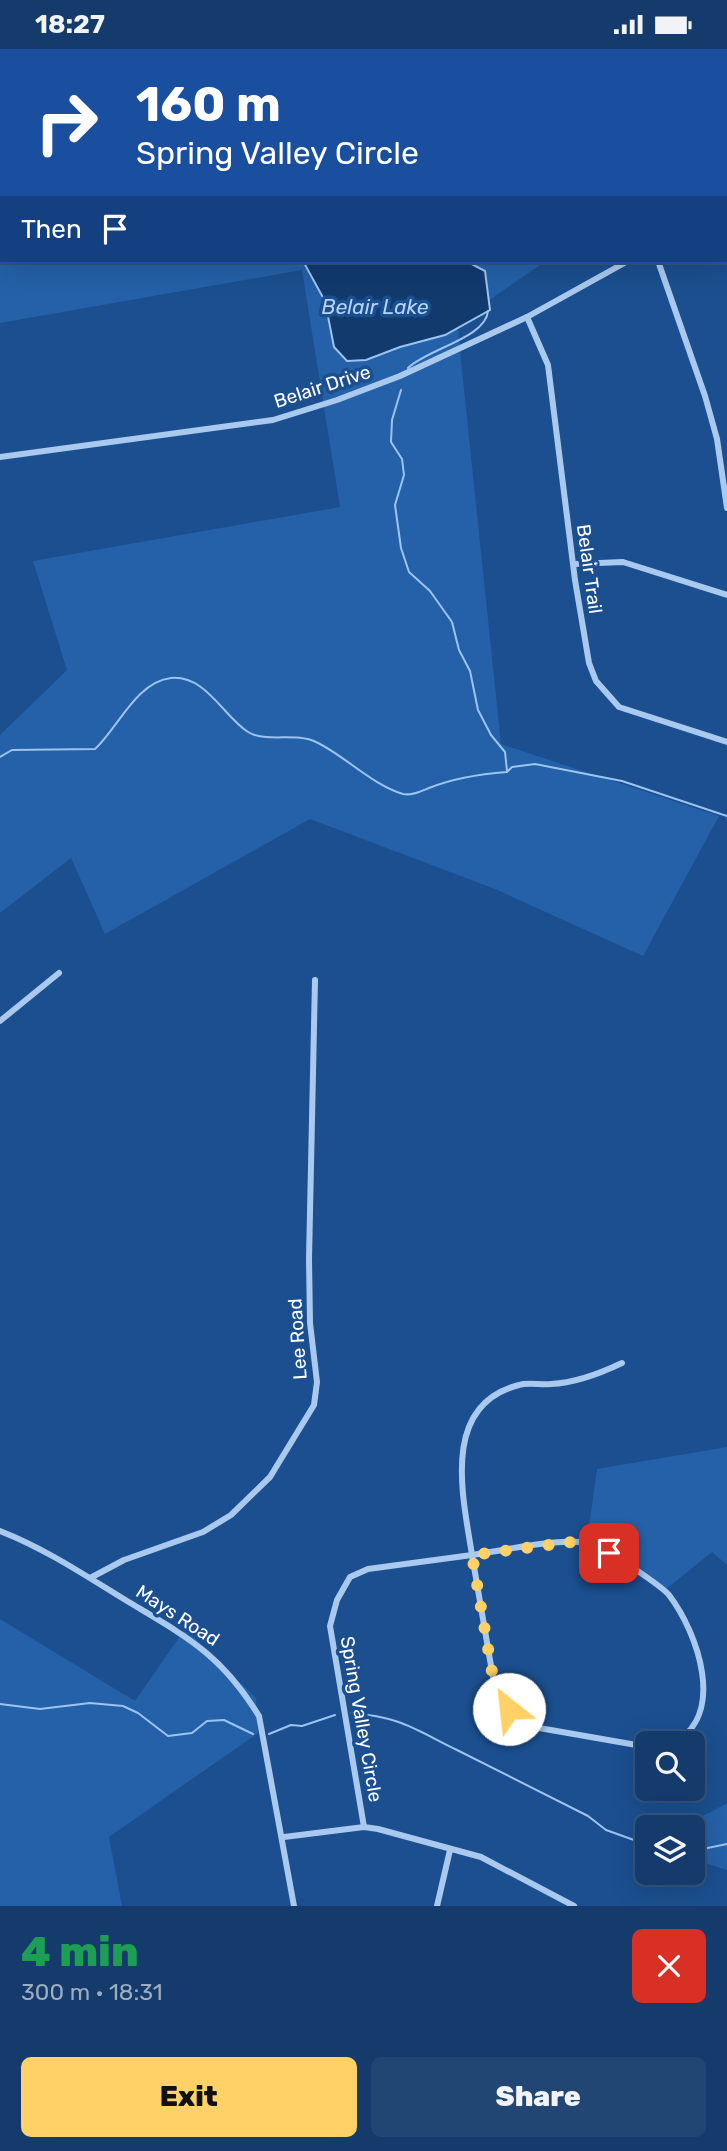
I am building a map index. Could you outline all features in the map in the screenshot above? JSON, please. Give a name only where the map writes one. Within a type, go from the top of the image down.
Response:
[{"type":"street","name":"Belair Drive","points":[[0,457],[273,419],[400,376],[527,317],[624,263]]},
{"type":"street","points":[[659,263],[717,439],[727,508]]},
{"type":"street","name":"Belair Trail","points":[[527,317],[548,365],[589,663],[603,692],[619,707],[727,742]]},
{"type":"street","points":[[575,564],[623,562],[727,595]]},
{"type":"street","points":[[0,1021],[59,973]]},
{"type":"street","name":"Lee Road","points":[[92,1577],[124,1560],[203,1532],[231,1515],[270,1477],[314,1405],[317,1382],[310,1323],[309,1259],[315,980]]},
{"type":"street","points":[[622,1363],[603,1372],[554,1384],[520,1384],[494,1395],[480,1408],[463,1443],[460,1467],[495,1689],[522,1725],[635,1745]]},
{"type":"street","name":"Mays Road","points":[[0,1531],[92,1577],[212,1654],[247,1695],[259,1716],[284,1837],[294,1906]]},
{"type":"street","name":"Spring Valley Circle","points":[[364,1827],[330,1626],[337,1599],[349,1577],[368,1569],[580,1541],[599,1546],[667,1592],[693,1632],[707,1683],[705,1702],[698,1724],[692,1731]]},
{"type":"street","points":[[284,1837],[364,1827],[481,1857],[575,1906]]},
{"type":"street","points":[[437,1906],[450,1850]]},
{"type":"shaded area","points":[[0,263],[543,263],[457,322],[501,744],[719,816],[643,956],[495,889],[310,819],[105,934],[71,858],[0,913],[0,735],[67,670],[33,561],[340,507],[302,270],[0,323]]},
{"type":"shaded area","points":[[727,1447],[727,1565],[712,1552],[665,1590],[587,1540],[597,1469]]},
{"type":"shaded area","points":[[0,1619],[135,1701],[185,1629],[256,1698],[258,1733],[109,1837],[122,1906],[0,1906]]},
{"type":"shaded area","points":[[727,1803],[727,1870],[705,1863],[705,1815]]},
{"type":"water","name":"Belair Lake","points":[[304,263],[470,263],[485,271],[490,310],[445,335],[400,347],[366,360],[347,361],[334,347],[325,301]]},
{"type":"waterway","points":[[408,368],[477,329],[485,320],[488,311]]},
{"type":"waterway","points":[[401,390],[392,420],[391,442],[402,459],[404,475],[395,505],[401,548],[409,572],[430,591],[452,622],[459,650],[470,671],[478,710],[491,735],[505,752],[507,771]]},
{"type":"waterway","points":[[0,757],[12,750],[95,749],[138,697],[159,681],[171,678],[183,679],[204,690],[248,732],[263,737],[299,738],[316,742],[380,784],[403,794],[416,793],[458,779],[507,772],[512,767],[535,764],[622,781],[727,816]]},
{"type":"waterway","points":[[0,1704],[40,1709],[90,1703],[123,1706],[138,1713],[168,1736],[192,1733],[207,1721],[224,1720],[253,1734]]},
{"type":"waterway","points":[[351,1713],[407,1725],[588,1816],[606,1830],[635,1840]]},
{"type":"waterway","points":[[269,1734],[291,1725],[302,1726],[335,1715]]},
{"type":"waterway","points":[[705,1849],[727,1844]]},
{"type":"route","points":[[509,1709],[495,1689],[472,1555],[580,1541],[599,1546],[609,1553]]}]
